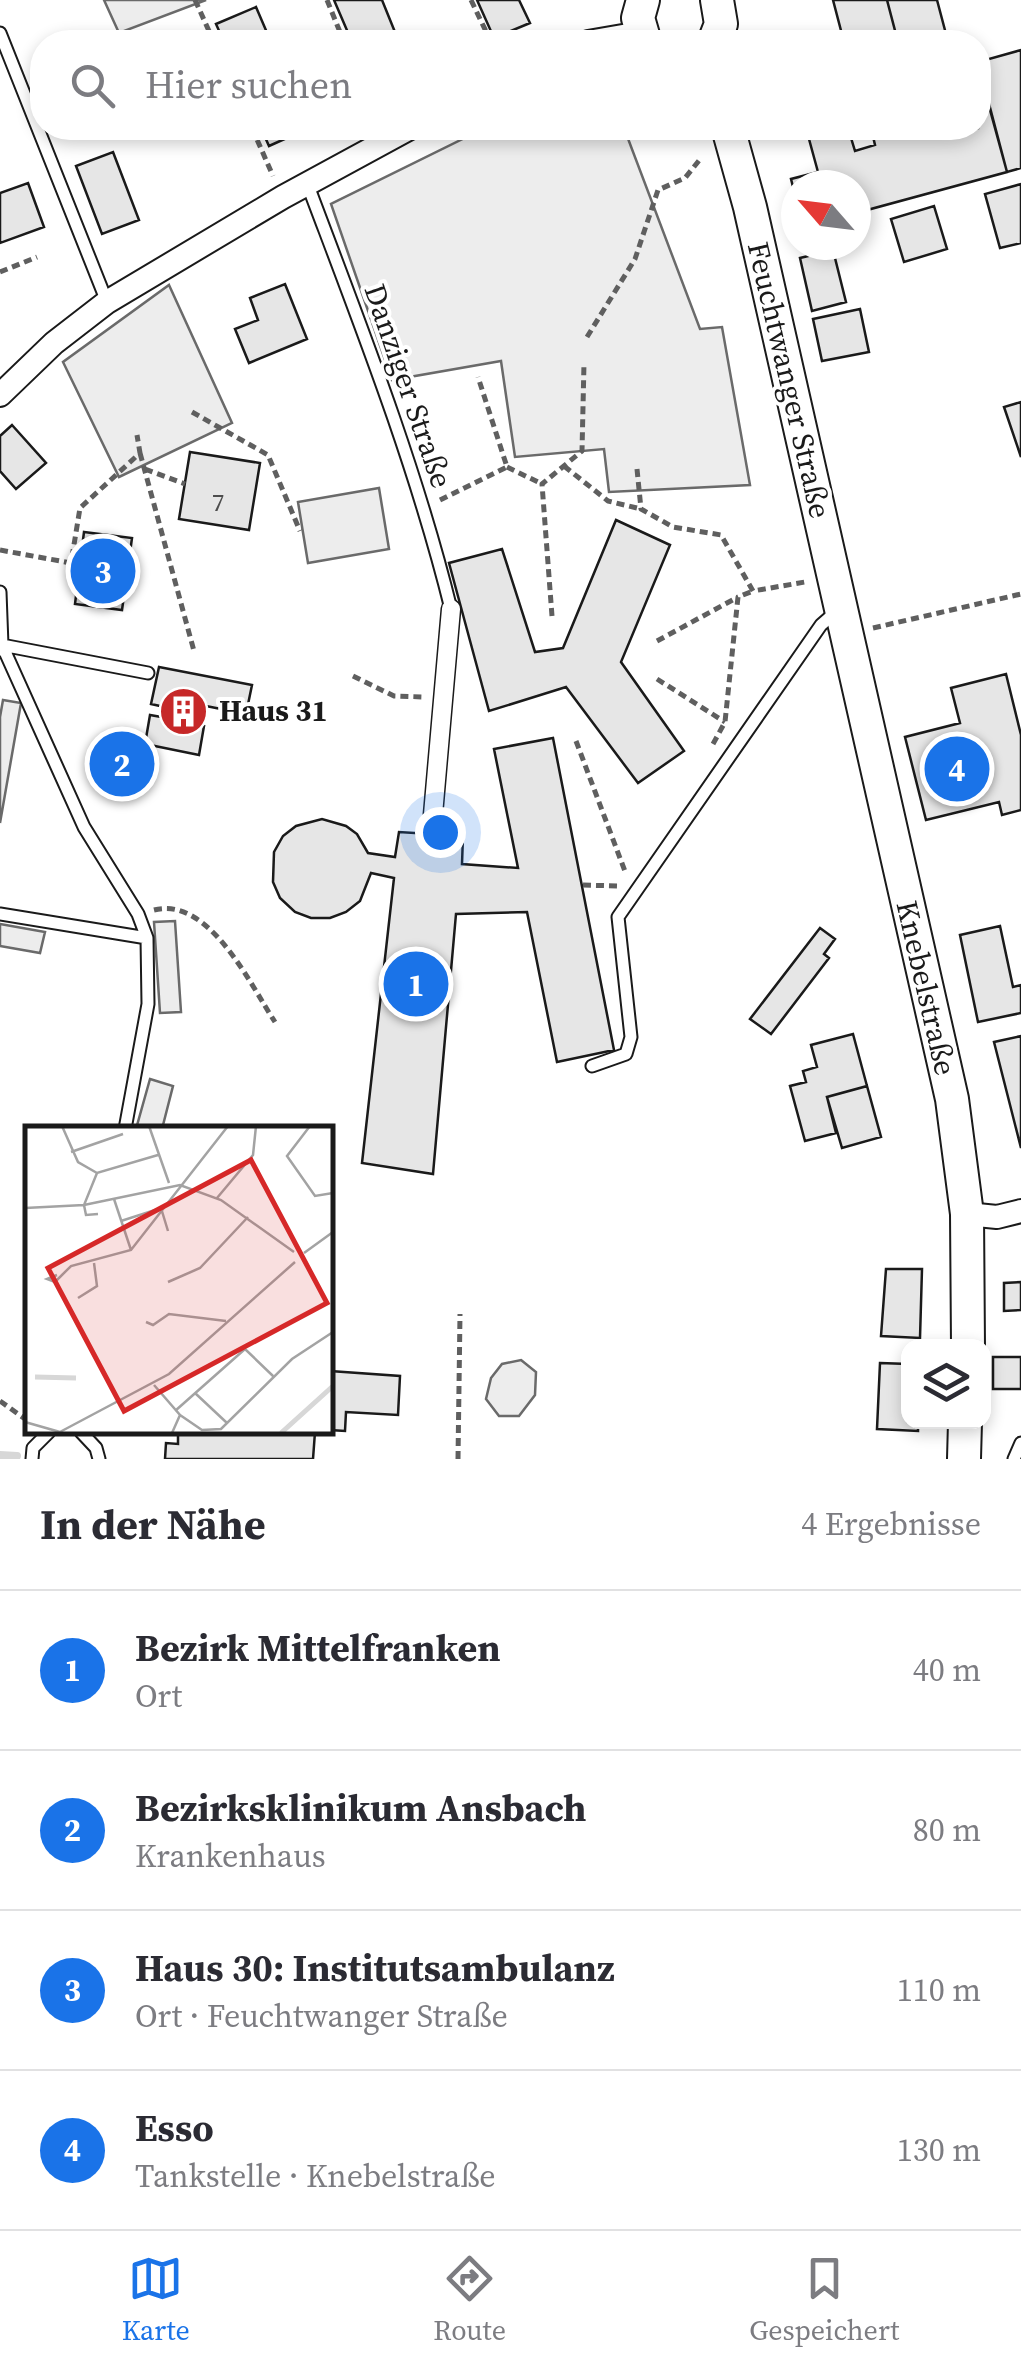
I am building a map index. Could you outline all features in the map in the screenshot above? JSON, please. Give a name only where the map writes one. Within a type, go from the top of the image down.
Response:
[{"type":"main road","points":[[641,30],[638,18],[643,0]]},
{"type":"main road","points":[[716,0],[719,30]]},
{"type":"main road","name":"Feuchtwanger Straße","points":[[731,140],[840,606]]},
{"type":"main road","name":"Knebelstraße","points":[[840,606],[952,1099],[968,1214],[968,1339]]},
{"type":"main road","points":[[964,1459],[965,1429]]},
{"type":"street","points":[[0,395],[54,343],[107,302],[307,183],[388,140]]},
{"type":"street","points":[[432,826],[451,610]]},
{"type":"street","points":[[968,1214],[997,1217],[1021,1211]]},
{"type":"lane","points":[[0,33],[30,108]]},
{"type":"lane","points":[[43,140],[107,302]]},
{"type":"lane","name":"Danziger Straße","points":[[307,183],[388,398],[424,508],[451,610]]},
{"type":"lane","points":[[0,592],[1,650],[84,827],[138,914],[147,938],[148,1004],[126,1126]]},
{"type":"lane","points":[[592,1066],[626,1054],[632,1036],[618,917],[820,625],[840,606]]},
{"type":"lane","points":[[1,650],[148,673]]},
{"type":"lane","points":[[0,914],[147,938]]},
{"type":"lane","points":[[32,1459],[34,1448],[47,1434]]},
{"type":"lane","points":[[83,1434],[96,1448],[99,1459]]},
{"type":"lane","points":[[1014,1459],[1021,1443]]},
{"type":"path","points":[[197,0],[209,30]]},
{"type":"path","points":[[327,0],[339,30]]},
{"type":"path","points":[[470,0],[485,30]]},
{"type":"path","points":[[257,140],[283,197]]},
{"type":"path","points":[[588,338],[636,259],[658,190],[685,178],[701,158]]},
{"type":"path","points":[[0,272],[37,257]]},
{"type":"path","points":[[542,484],[582,452],[584,363]]},
{"type":"path","points":[[478,377],[507,466],[542,484]]},
{"type":"path","points":[[192,412],[268,455],[300,531]]},
{"type":"path","points":[[138,435],[194,650]]},
{"type":"path","points":[[0,550],[70,563],[80,508],[140,453]]},
{"type":"path","points":[[424,508],[507,466]]},
{"type":"path","points":[[564,466],[608,501],[641,509],[672,526],[721,535],[753,591]]},
{"type":"path","points":[[145,469],[185,484]]},
{"type":"path","points":[[637,469],[641,509]]},
{"type":"path","points":[[542,484],[552,616]]},
{"type":"path","points":[[656,641],[753,591],[840,606],[1021,594]]},
{"type":"path","points":[[706,755],[725,722],[738,598]]},
{"type":"path","points":[[353,676],[394,696],[443,697]]},
{"type":"path","points":[[657,679],[725,722]]},
{"type":"path","points":[[576,741],[630,886],[583,885]]},
{"type":"path","points":[[138,914],[164,907],[182,909],[215,931],[275,1022]]},
{"type":"path","points":[[458,1459],[460,1314]]},
{"type":"path","points":[[0,1400],[25,1419]]},
{"type":"shaded area","points":[[104,0],[206,0],[127,30],[118,30]]},
{"type":"shaded area","points":[[461,140],[629,140],[700,329],[722,327],[750,485],[609,492],[604,449],[515,457],[501,361],[392,380],[331,204]]},
{"type":"shaded area","points":[[169,285],[232,423],[119,477],[63,362]]},
{"type":"shaded area","points":[[379,488],[389,549],[308,563],[298,502]]},
{"type":"shaded area","points":[[3,700],[21,703],[0,823],[0,717]]},
{"type":"shaded area","points":[[175,921],[181,1012],[160,1013],[154,922]]},
{"type":"shaded area","points":[[0,924],[45,932],[40,953],[0,946]]},
{"type":"shaded area","points":[[150,1079],[173,1086],[163,1126],[137,1126]]},
{"type":"shaded area","points":[[521,1360],[536,1372],[535,1395],[519,1416],[499,1416],[486,1399],[491,1378],[502,1364]]},
{"type":"building","points":[[334,0],[382,0],[394,30],[347,30]]},
{"type":"building","points":[[477,0],[519,0],[530,23],[513,30],[490,30]]},
{"type":"building","points":[[833,0],[887,0],[895,30],[841,30]]},
{"type":"building","points":[[887,0],[937,0],[945,30],[895,30]]},
{"type":"building","points":[[256,7],[266,30],[219,30],[216,24]]},
{"type":"building","points":[[1021,50],[1021,168],[1007,172],[991,111],[991,58]]},
{"type":"building","points":[[991,114],[1007,172],[871,209],[871,170],[817,170],[809,140],[852,140],[855,151],[875,145],[874,140],[991,140]]},
{"type":"building","points":[[113,152],[139,220],[102,234],[76,166]]},
{"type":"building","points":[[28,183],[44,227],[0,243],[0,193]]},
{"type":"building","points":[[1021,184],[1021,243],[1000,248],[985,194]]},
{"type":"building","points":[[934,206],[947,249],[904,262],[891,219]]},
{"type":"building","points":[[800,260],[836,260],[846,302],[812,311]]},
{"type":"building","points":[[285,284],[307,339],[249,363],[235,329],[258,320],[250,298]]},
{"type":"building","points":[[860,309],[869,352],[822,361],[813,319]]},
{"type":"building","points":[[1021,402],[1021,457],[1004,407]]},
{"type":"building","points":[[12,425],[46,463],[16,489],[0,471],[0,436]]},
{"type":"building","points":[[190,452],[260,463],[249,530],[179,519]]},
{"type":"building","points":[[616,520],[670,545],[621,662],[684,751],[638,783],[566,687],[489,711],[449,563],[502,549],[535,652],[563,648]]},
{"type":"building","points":[[84,532],[132,538],[122,610],[75,604]]},
{"type":"building","name":"Haus 31","points":[[159,667],[252,685],[246,714],[201,705],[198,725],[204,726],[199,755],[145,744],[150,715],[167,718],[169,708],[151,704]]},
{"type":"building","points":[[1006,674],[1021,735],[1021,810],[1002,815],[999,802],[926,820],[905,737],[960,723],[951,688]]},
{"type":"building","points":[[553,738],[614,1050],[557,1062],[527,912],[456,914],[433,1174],[362,1163],[394,878],[371,873],[360,901],[346,912],[330,918],[311,918],[295,912],[280,898],[273,882],[274,852],[283,836],[296,826],[322,819],[346,826],[357,834],[368,853],[395,857],[399,832],[463,836],[462,864],[518,868],[494,749]]},
{"type":"building","points":[[1000,926],[1013,987],[1021,985],[1021,1013],[978,1022],[960,935]]},
{"type":"building","points":[[820,928],[835,939],[824,954],[829,958],[771,1034],[750,1019]]},
{"type":"building","points":[[853,1034],[867,1086],[827,1097],[836,1133],[805,1141],[790,1086],[806,1082],[803,1071],[817,1067],[811,1045]]},
{"type":"building","points":[[1021,1036],[1021,1148],[994,1042]]},
{"type":"building","points":[[867,1086],[881,1137],[842,1148],[827,1097]]},
{"type":"building","points":[[886,1269],[922,1269],[920,1338],[881,1336]]},
{"type":"building","points":[[1021,1282],[1021,1310],[1004,1311],[1004,1283]]},
{"type":"building","points":[[993,1357],[1021,1357],[1021,1389],[993,1389]]},
{"type":"building","points":[[880,1363],[901,1364],[901,1429],[918,1431],[877,1429]]},
{"type":"building","points":[[332,1371],[400,1376],[398,1415],[346,1412],[345,1431],[332,1430]]},
{"type":"building","points":[[178,1434],[315,1434],[313,1459],[165,1459],[166,1443],[178,1444]]},
{"type":"waterway","points":[[0,1455],[17,1456]]},
{"type":"place","name":"Haus 30: Institutsambulanz","points":[[103,571]]},
{"type":"place","name":"Haus 31","points":[[184,711]]},
{"type":"place","name":"Bezirksklinikum Ansbach","points":[[122,764]]},
{"type":"place","name":"Esso","points":[[957,769]]},
{"type":"place","name":"Bezirk Mittelfranken","points":[[416,984]]}]
